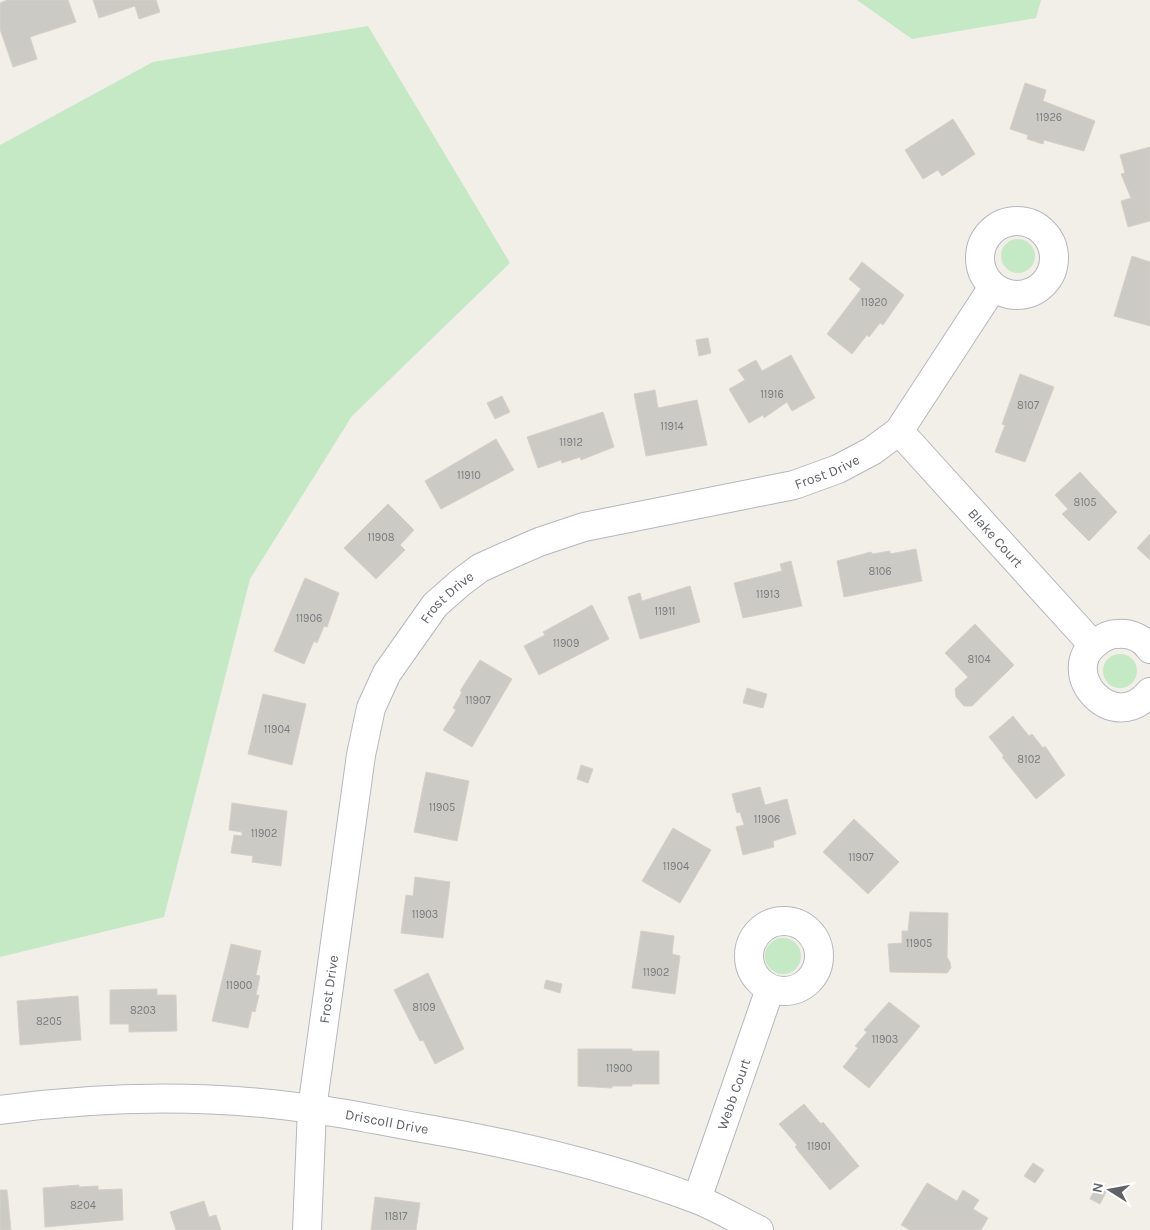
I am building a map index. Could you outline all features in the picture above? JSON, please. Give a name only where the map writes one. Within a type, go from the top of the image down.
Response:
[{"type":"street","name":"Frost Drive","points":[[307,1230],[312,1108],[366,730],[371,708],[387,673],[435,605],[480,568],[539,542],[584,527],[794,485],[838,469],[872,451],[899,431],[993,286]]},
{"type":"street","name":"Blake Court","points":[[899,431],[1092,645]]},
{"type":"street","points":[[1150,649],[1139,638],[1127,634],[1114,634],[1092,645],[1083,666],[1084,678],[1088,689],[1096,698],[1117,707],[1129,706],[1140,702],[1150,692]]},
{"type":"street","name":"Webb Court","points":[[698,1199],[770,989]]},
{"type":"street","name":"Driscoll Drive","points":[[0,1110],[63,1102],[156,1099],[248,1102],[312,1108],[465,1135],[586,1163],[698,1199],[759,1230]]},
{"type":"green space","points":[[857,0],[1041,0],[1036,18],[912,39]]},
{"type":"green space","points":[[368,26],[510,263],[352,416],[250,579],[164,917],[0,957],[0,145],[153,62]]},
{"type":"green space","points":[[1018,239],[1025,240],[1030,244],[1034,249],[1034,263],[1030,268],[1025,272],[1018,273],[1011,272],[1006,268],[1002,263],[1001,256],[1002,249],[1006,244],[1011,240]]},
{"type":"green space","points":[[1120,654],[1127,655],[1132,659],[1136,664],[1136,678],[1132,683],[1127,687],[1120,688],[1113,687],[1108,683],[1104,678],[1103,671],[1104,664],[1108,659],[1113,655]]},
{"type":"green space","points":[[783,938],[796,943],[801,956],[796,969],[783,974],[770,969],[765,956],[770,943]]},
{"type":"building","points":[[7,0],[68,0],[76,22],[30,37],[37,59],[13,67],[0,29],[0,3]]},
{"type":"building","points":[[93,0],[156,0],[160,12],[139,19],[135,6],[99,18]]},
{"type":"building","points":[[1025,83],[1046,90],[1043,101],[1095,121],[1084,151],[1044,140],[1043,144],[1027,139],[1028,135],[1010,129]]},
{"type":"building","points":[[953,119],[975,154],[942,176],[938,170],[923,179],[905,150]]},
{"type":"building","points":[[1150,147],[1150,221],[1128,227],[1121,201],[1131,198],[1121,174],[1125,173],[1120,155]]},
{"type":"building","points":[[1132,256],[1150,262],[1150,326],[1114,316]]},
{"type":"building","points":[[862,262],[904,295],[883,325],[880,323],[869,337],[867,335],[852,354],[827,334],[861,289],[849,279]]},
{"type":"building","points":[[708,338],[711,353],[699,356],[696,340]]},
{"type":"building","points":[[791,355],[815,398],[792,411],[787,402],[764,418],[763,415],[749,423],[729,389],[745,380],[738,370],[756,360],[762,371]]},
{"type":"building","points":[[1020,374],[1054,387],[1025,462],[995,452],[1005,425],[1002,424]]},
{"type":"building","points":[[655,390],[658,408],[697,400],[707,445],[646,456],[634,394]]},
{"type":"building","points":[[502,396],[510,412],[495,419],[487,403]]},
{"type":"building","points":[[603,412],[614,447],[581,460],[580,457],[562,463],[561,460],[538,468],[527,437]]},
{"type":"building","points":[[496,439],[514,470],[441,509],[425,481]]},
{"type":"building","points":[[1080,472],[1117,512],[1089,541],[1062,514],[1068,509],[1055,495]]},
{"type":"building","points":[[388,504],[414,530],[400,545],[405,550],[376,579],[344,548]]},
{"type":"building","points":[[1150,534],[1150,560],[1137,548]]},
{"type":"building","points":[[916,549],[922,581],[844,597],[837,561],[871,552],[872,554],[890,551],[890,554]]},
{"type":"building","points":[[791,561],[802,606],[743,618],[734,583],[782,571],[780,564]]},
{"type":"building","points":[[305,578],[339,593],[327,627],[324,626],[317,643],[314,641],[304,664],[274,651]]},
{"type":"building","points":[[690,586],[700,622],[640,639],[628,597],[640,593],[642,601]]},
{"type":"building","points":[[592,605],[609,639],[539,675],[524,646],[545,635],[543,632]]},
{"type":"building","points":[[975,624],[1014,665],[972,706],[964,706],[956,697],[955,689],[968,677],[945,653]]},
{"type":"building","points":[[480,660],[512,679],[472,747],[443,730],[456,710],[453,708],[462,692],[460,691]]},
{"type":"building","points":[[747,688],[767,694],[763,708],[743,703]]},
{"type":"building","points":[[263,694],[306,704],[292,765],[248,754]]},
{"type":"building","points":[[1013,716],[1029,736],[1032,734],[1043,748],[1045,746],[1065,775],[1036,799],[1002,757],[1004,756],[989,737]]},
{"type":"building","points":[[581,765],[593,769],[588,783],[577,779]]},
{"type":"building","points":[[426,772],[469,781],[457,841],[414,832]]},
{"type":"building","points":[[760,787],[765,805],[787,799],[796,834],[773,841],[774,847],[743,855],[736,827],[744,825],[740,812],[737,813],[732,794]]},
{"type":"building","points":[[232,803],[287,811],[281,866],[252,862],[253,856],[231,853],[234,835],[242,836],[242,832],[229,830]]},
{"type":"building","points":[[854,819],[899,862],[868,894],[823,852]]},
{"type":"building","points":[[673,828],[711,850],[680,903],[642,881]]},
{"type":"building","points":[[415,877],[450,882],[443,938],[401,933],[406,895],[413,896]]},
{"type":"building","points":[[910,912],[948,913],[947,957],[951,968],[947,973],[890,972],[888,944],[902,943],[902,931],[908,931]]},
{"type":"building","points":[[641,931],[674,936],[672,954],[680,956],[675,994],[632,988]]},
{"type":"building","points":[[231,944],[261,951],[256,975],[260,976],[256,995],[259,995],[255,1012],[252,1011],[248,1028],[212,1021]]},
{"type":"building","points":[[428,973],[464,1049],[435,1064],[423,1040],[420,1041],[394,990]]},
{"type":"building","points":[[546,980],[562,984],[560,993],[544,988]]},
{"type":"building","points":[[157,989],[157,995],[176,995],[177,1031],[129,1032],[129,1024],[110,1024],[110,990]]},
{"type":"building","points":[[78,996],[81,1040],[20,1045],[17,1001]]},
{"type":"building","points":[[889,1002],[920,1026],[869,1088],[843,1067],[858,1048],[855,1046],[867,1032],[864,1030]]},
{"type":"building","points":[[578,1049],[659,1051],[659,1084],[632,1084],[632,1086],[612,1086],[612,1088],[578,1086]]},
{"type":"building","points":[[804,1104],[821,1124],[823,1122],[859,1166],[830,1190],[779,1124]]},
{"type":"building","points":[[1033,1163],[1044,1170],[1035,1183],[1024,1176]]},
{"type":"building","points":[[927,1183],[957,1201],[963,1190],[979,1200],[973,1209],[988,1218],[981,1230],[910,1230],[901,1225]]},
{"type":"building","points":[[79,1185],[79,1187],[98,1186],[98,1190],[122,1189],[123,1220],[45,1227],[43,1188]]},
{"type":"building","points":[[1097,1185],[1107,1190],[1100,1204],[1090,1199]]},
{"type":"building","points":[[0,1190],[7,1190],[11,1230],[0,1230]]},
{"type":"building","points":[[375,1197],[420,1203],[416,1230],[371,1230]]},
{"type":"building","points":[[204,1201],[209,1217],[216,1215],[221,1230],[176,1230],[170,1212]]}]
